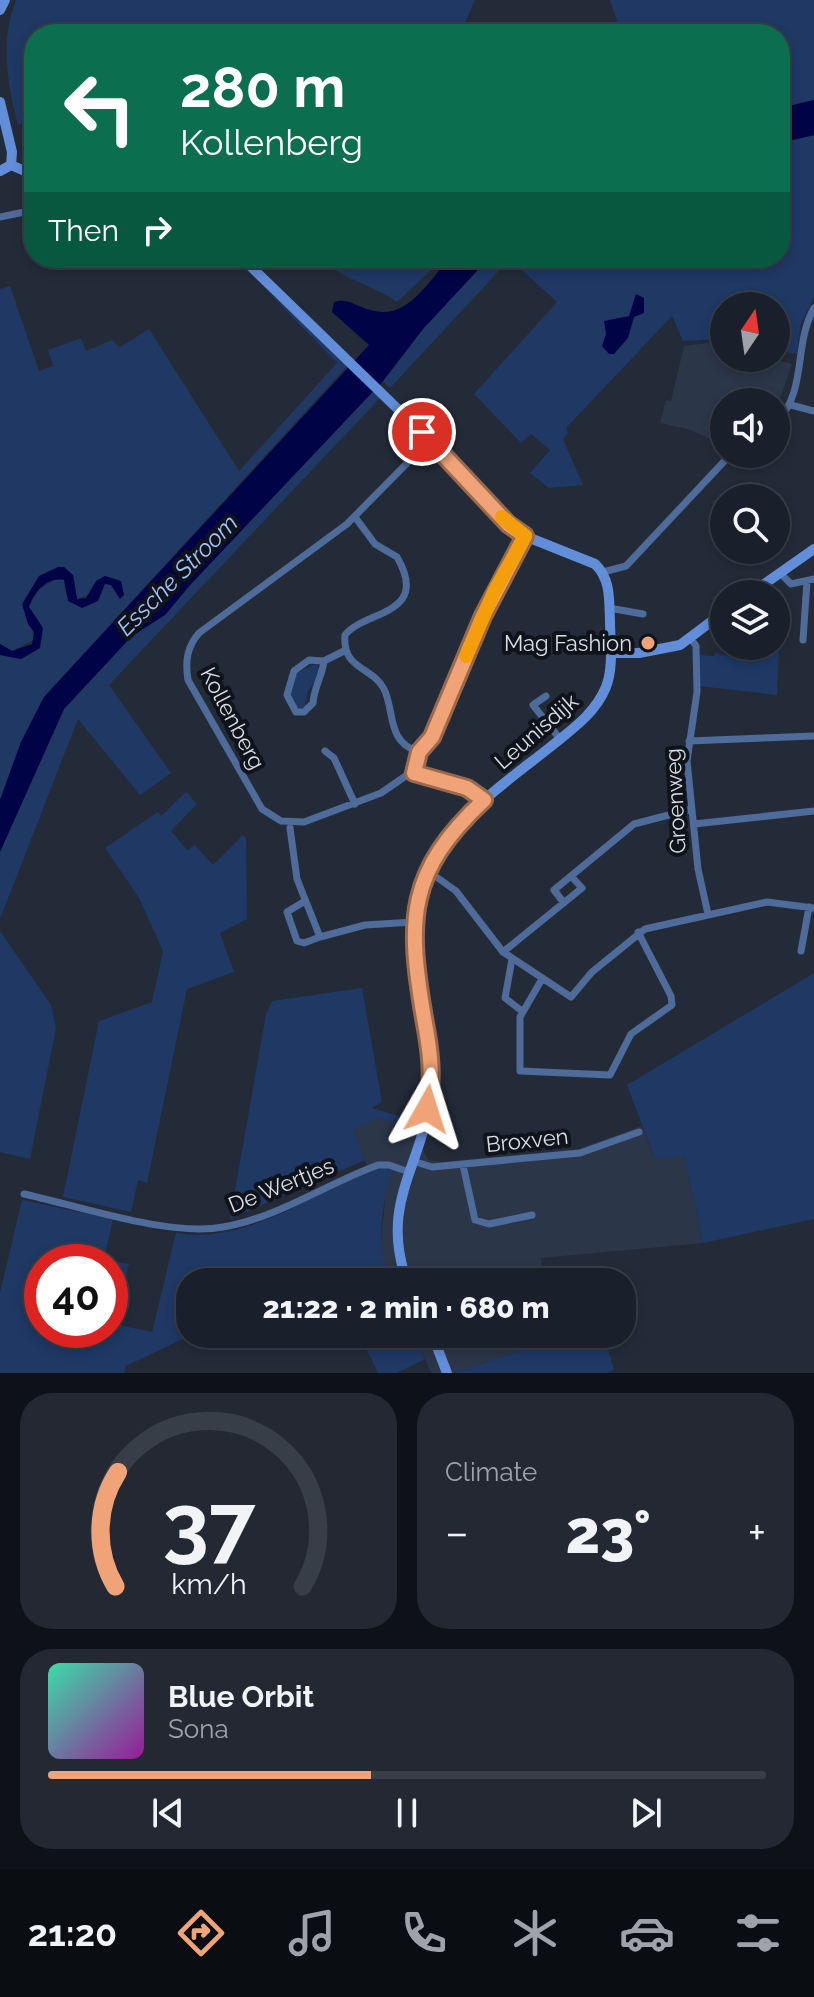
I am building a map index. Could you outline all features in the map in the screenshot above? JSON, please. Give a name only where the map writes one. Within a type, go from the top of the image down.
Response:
[{"type":"street","points":[[0,10],[5,0]]},
{"type":"street","points":[[0,102],[12,152],[11,165]]},
{"type":"street","points":[[0,171],[11,165]]},
{"type":"street","points":[[11,165],[24,171]]},
{"type":"street","points":[[0,217],[24,212]]},
{"type":"street","points":[[252,268],[430,440],[508,524],[525,536],[589,560],[603,572],[609,608],[643,614]]},
{"type":"street","points":[[814,308],[805,328],[799,375],[791,405],[814,411]]},
{"type":"street","name":"Kollenberg","points":[[414,773],[355,804],[297,823],[281,821],[262,809],[188,680],[186,667],[188,651],[199,633],[355,517],[430,440]]},
{"type":"street","points":[[603,572],[626,566],[718,468]]},
{"type":"street","points":[[355,517],[375,544],[397,557],[406,584],[403,595],[382,615],[349,629],[345,635],[346,650],[355,665],[382,685],[395,731],[419,752]]},
{"type":"street","points":[[484,800],[467,788],[414,773],[419,752],[432,737],[483,616],[525,536]]},
{"type":"street","points":[[770,580],[814,549]]},
{"type":"street","points":[[780,573],[791,584],[810,580],[803,640]]},
{"type":"street","name":"Leunisdijk","points":[[404,1268],[395,1234],[409,1172],[416,1162],[430,1099],[432,1068],[415,966],[414,922],[428,871],[446,841],[484,800],[560,739],[592,711],[601,698],[610,674],[609,608]]},
{"type":"street","points":[[611,653],[662,650],[691,639],[710,623]]},
{"type":"street","name":"Groenweg","points":[[691,639],[696,646],[697,692],[687,761],[708,914]]},
{"type":"street","points":[[324,661],[322,675],[313,689],[313,703],[304,712],[296,712],[287,695],[294,671],[309,660],[324,661],[346,650]]},
{"type":"street","points":[[546,696],[533,705],[560,739]]},
{"type":"street","points":[[689,741],[814,736]]},
{"type":"street","points":[[325,751],[334,758],[355,804]]},
{"type":"street","points":[[564,903],[554,890],[634,824],[692,809]]},
{"type":"street","points":[[694,824],[814,811]]},
{"type":"street","points":[[290,828],[293,862],[320,937]]},
{"type":"street","points":[[428,871],[456,891],[503,952],[565,994],[575,996],[592,972],[638,932],[767,902],[812,908],[801,951]]},
{"type":"street","points":[[503,952],[582,888],[571,876]]},
{"type":"street","points":[[305,901],[287,912],[297,941],[304,943],[365,925],[414,922]]},
{"type":"street","points":[[542,979],[522,1011],[520,1071],[610,1075],[631,1034],[669,1010],[671,996],[638,932]]},
{"type":"street","points":[[512,959],[505,998],[522,1011]]},
{"type":"street","name":"Broxven","points":[[416,1162],[432,1167],[580,1153],[639,1132]]},
{"type":"street","name":"De Wertjes","points":[[24,1194],[164,1225],[208,1229],[244,1222],[378,1165],[389,1165],[409,1172]]},
{"type":"street","name":"Broxven","points":[[463,1165],[475,1220],[489,1224],[532,1215]]},
{"type":"street","points":[[437,1348],[447,1373]]},
{"type":"shaded area","points":[[16,0],[475,0],[464,24],[24,24],[24,122],[18,125],[7,62],[11,15]]},
{"type":"shaded area","points":[[610,0],[814,0],[814,100],[790,106],[790,24],[618,24]]},
{"type":"shaded area","points":[[814,135],[814,297],[800,326],[797,354],[790,353],[790,292],[710,292],[710,340],[683,341],[672,316],[566,428],[568,433],[563,439],[583,485],[549,488],[530,473],[550,450],[531,434],[521,443],[474,394],[557,302],[520,268],[790,268],[790,141]]},
{"type":"shaded area","points":[[333,268],[433,268],[397,302]]},
{"type":"shaded area","points":[[480,268],[502,268],[390,388],[383,381],[423,329]]},
{"type":"shaded area","points":[[10,286],[39,371],[53,366],[48,350],[81,338],[86,351],[112,340],[120,347],[149,329],[239,471],[337,363],[267,291],[348,365],[44,697],[21,742],[0,800],[0,655],[21,659],[37,650],[39,621],[29,607],[39,589],[58,578],[64,580],[66,593],[82,608],[105,584],[111,585],[120,599],[124,595],[121,581],[94,584],[91,594],[77,599],[73,575],[39,576],[23,604],[35,639],[12,651],[0,644],[0,289]]},
{"type":"shaded area","points":[[710,343],[710,372],[789,372],[784,388],[710,388],[710,439],[691,430],[660,423],[666,400],[671,401],[684,346]]},
{"type":"shaded area","points":[[373,391],[380,398],[109,685],[171,773],[140,795],[78,719],[0,919],[0,852],[64,709],[132,636],[165,615]]},
{"type":"shaded area","points":[[698,655],[710,656],[710,660],[778,660],[777,695],[699,686]]},
{"type":"shaded area","points":[[317,663],[320,675],[308,691],[304,708],[298,710],[290,693],[296,673]]},
{"type":"shaded area","points":[[186,792],[197,804],[171,831],[187,850],[195,845],[213,865],[243,835],[246,838],[247,919],[220,933],[234,972],[187,989],[147,1183],[138,1180],[131,1212],[63,1197],[99,1021],[152,1002],[163,951],[139,898],[105,848],[158,812],[161,816]]},
{"type":"shaded area","points":[[0,931],[51,1005],[56,1028],[30,1159],[0,1152]]},
{"type":"shaded area","points":[[814,973],[814,1219],[703,1243],[684,1156],[655,1159],[627,1085]]},
{"type":"shaded area","points":[[362,988],[382,1102],[372,1108],[415,1121],[413,1128],[378,1118],[353,1130],[365,1160],[230,1219],[266,1014],[272,1001]]},
{"type":"shaded area","points":[[378,1118],[422,1130],[421,1146],[428,1160],[442,1162],[578,1149],[642,1126],[655,1159],[684,1155],[703,1243],[541,1258],[542,1268],[386,1268],[380,1252],[386,1191],[370,1171],[352,1130]]},
{"type":"shaded area","points":[[379,1168],[393,1168],[382,1225],[386,1268],[176,1268],[176,1342],[126,1366],[124,1373],[0,1373],[0,1293],[22,1200],[113,1219],[108,1244],[24,1244],[24,1348],[128,1348],[128,1327],[152,1332],[176,1233],[202,1235],[229,1232],[280,1214]]},
{"type":"shaded area","points":[[366,1348],[421,1348],[425,1359],[397,1373],[378,1373]]},
{"type":"shaded area","points":[[421,1348],[529,1348],[454,1373],[431,1373]]},
{"type":"shaded area","points":[[529,1348],[608,1348],[614,1370],[607,1373],[454,1373]]},
{"type":"water","points":[[814,100],[814,135],[790,141],[790,106]]},
{"type":"water","name":"Essche Stroom","points":[[442,268],[480,268],[423,329],[383,381],[165,615],[132,636],[64,709],[0,852],[0,800],[21,742],[44,697],[369,345],[332,312],[334,302],[346,301],[378,312],[391,311],[403,307]]},
{"type":"water","points":[[636,294],[644,298],[644,313],[634,317],[628,338],[614,354],[609,354],[602,346],[606,334],[604,321],[629,316]]},
{"type":"water","points":[[64,567],[73,575],[77,599],[86,598],[96,581],[105,576],[121,581],[124,595],[120,599],[111,585],[105,584],[98,601],[82,608],[68,601],[64,580],[47,583],[34,596],[29,607],[43,628],[40,648],[21,659],[0,655],[0,644],[12,651],[32,644],[34,632],[22,604],[39,576]]},
{"type":"slow traffic","points":[[466,656],[494,592],[525,536],[502,517]]},
{"type":"place","name":"Mag Fashion","points":[[648,643]]},
{"type":"route","points":[[422,432],[508,524],[525,536],[494,592],[432,737],[419,752],[420,759],[414,773],[467,788],[484,800],[433,859],[418,900],[413,945],[431,1055],[431,1089],[427,1109]]}]
